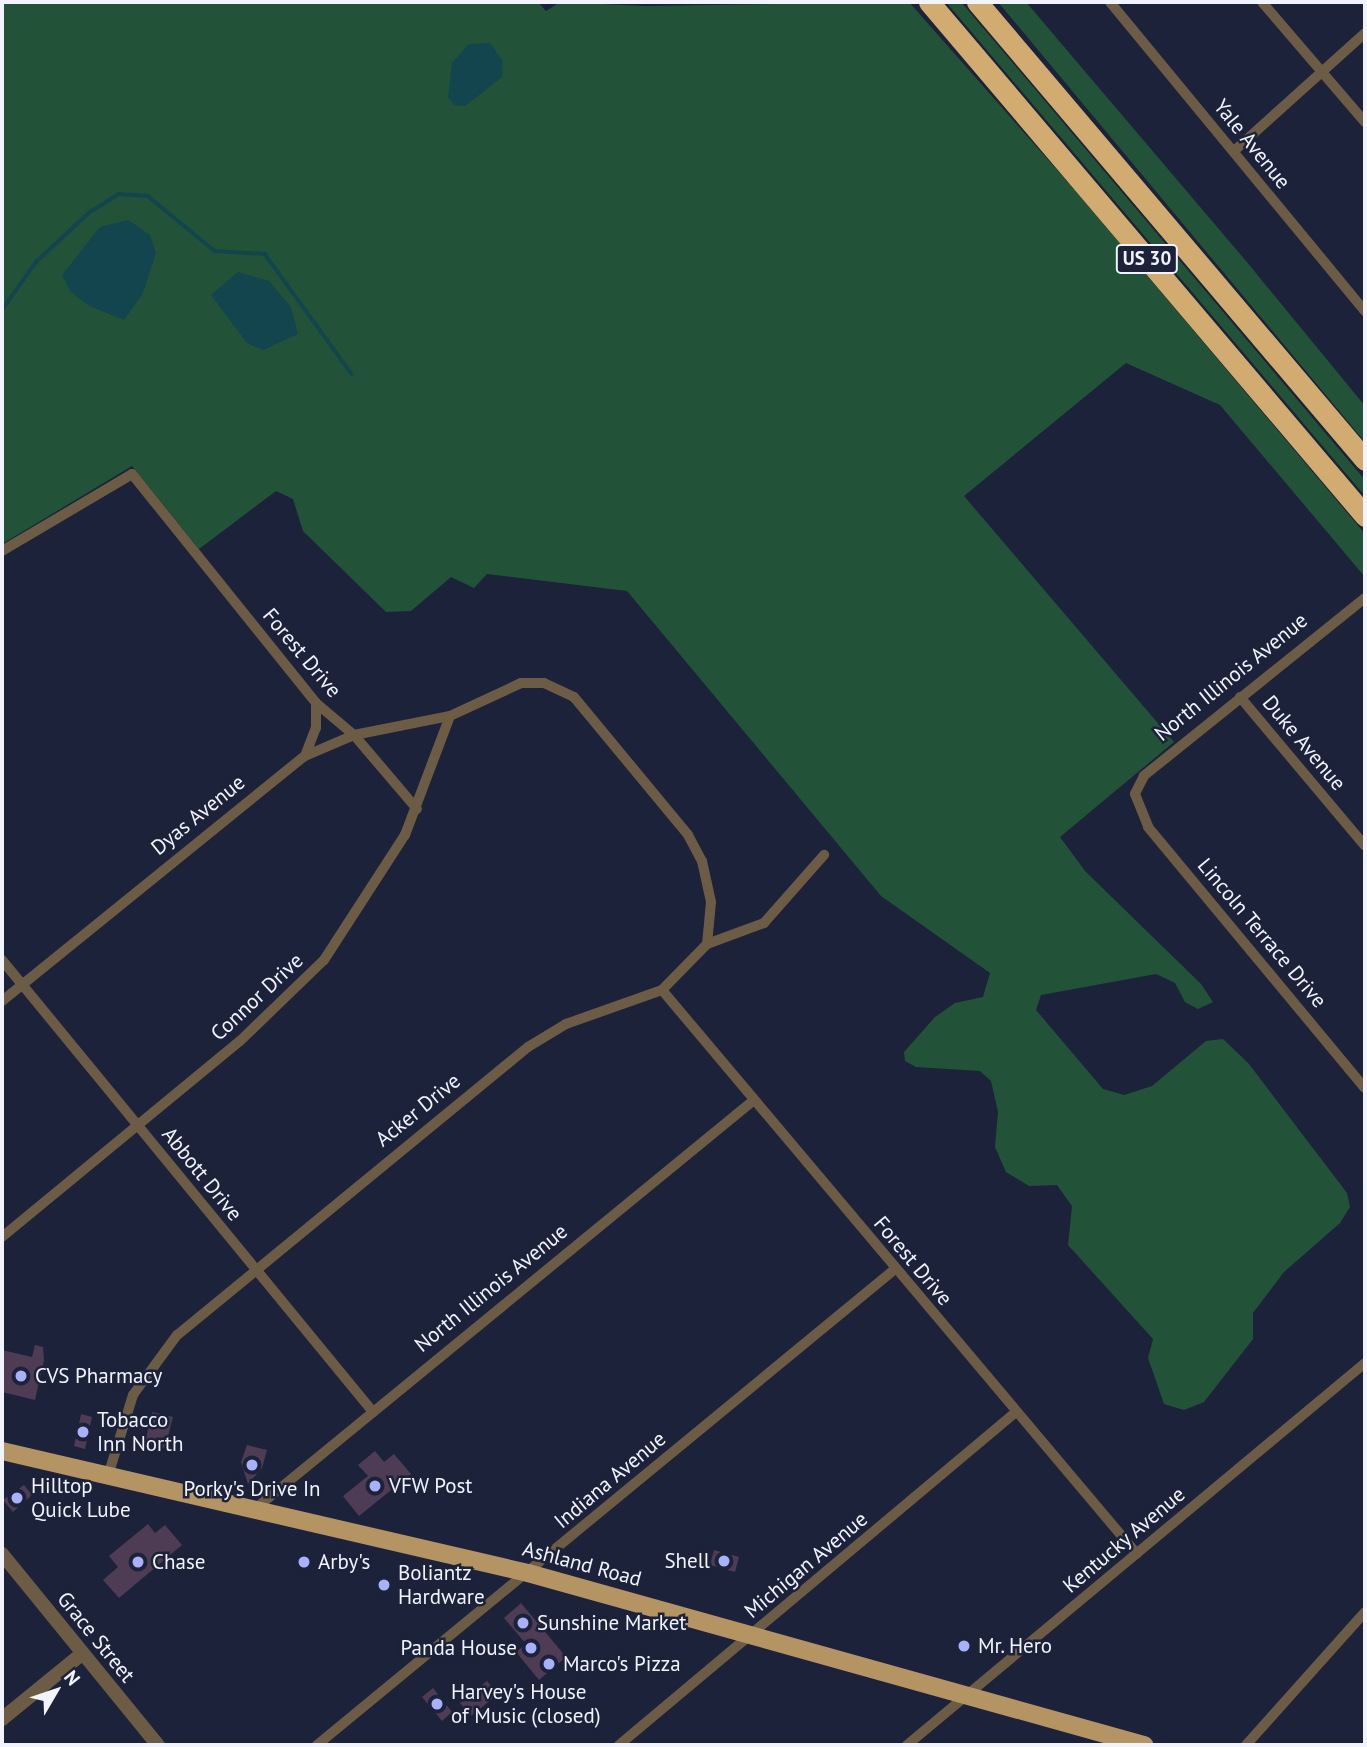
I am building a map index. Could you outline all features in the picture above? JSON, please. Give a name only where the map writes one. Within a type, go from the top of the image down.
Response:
[{"type":"highway","name":"US 30","points":[[926,2],[963,42],[1365,516]]},
{"type":"highway","name":"US 30","points":[[977,2],[1365,460]]},
{"type":"highway","points":[[989,2],[1016,47]]},
{"type":"main road","name":"Ashland Road","points":[[2,1451],[528,1573],[1144,1745]]},
{"type":"street","name":"Yale Avenue","points":[[1110,2],[1365,310]]},
{"type":"street","points":[[1262,2],[1365,122]]},
{"type":"street","points":[[1234,151],[1365,33]]},
{"type":"street","name":"Forest Drive","points":[[2,551],[132,474],[316,704],[354,735]]},
{"type":"street","name":"North Illinois Avenue","points":[[1135,799],[1144,776],[1365,598]]},
{"type":"street","points":[[416,809],[354,735],[450,716],[521,683],[544,683],[574,697],[695,846],[711,902],[707,944]]},
{"type":"street","name":"Duke Avenue","points":[[1240,697],[1365,846]]},
{"type":"street","points":[[305,757],[316,728],[316,704]]},
{"type":"street","name":"Connor Drive","points":[[2,1237],[240,1041],[324,960],[376,887],[416,809],[450,716]]},
{"type":"street","name":"Dyas Avenue","points":[[2,1001],[305,757],[354,735]]},
{"type":"street","name":"Lincoln Terrace Drive","points":[[1135,799],[1148,827],[1365,1088]]},
{"type":"street","name":"Acker Drive","points":[[108,1476],[126,1410],[153,1361],[254,1269],[528,1046],[566,1024],[662,990],[707,944],[764,923],[824,855]]},
{"type":"street","name":"Abbott Drive","points":[[2,961],[373,1412]]},
{"type":"street","name":"Forest Drive","points":[[662,990],[1137,1554]]},
{"type":"street","name":"North Illinois Avenue","points":[[255,1509],[754,1100]]},
{"type":"street","name":"Indiana Avenue","points":[[317,1745],[895,1269]]},
{"type":"street","name":"Kentucky Avenue","points":[[907,1745],[1365,1363]]},
{"type":"street","name":"Michigan Avenue","points":[[620,1745],[1016,1412]]},
{"type":"street","name":"Grace Street","points":[[2,1555],[158,1745]]},
{"type":"street","points":[[1246,1745],[1365,1612]]},
{"type":"street","points":[[2,1719],[83,1653]]},
{"type":"shaded area","points":[[2,2],[538,2],[546,11],[560,2],[644,6],[909,2],[1080,196],[1365,534],[1365,577],[1220,405],[1126,363],[964,496],[1174,742],[1060,837],[1085,871],[1201,984],[1213,1002],[1198,1009],[1185,1002],[1175,983],[1156,974],[1041,995],[1036,1010],[1103,1089],[1124,1095],[1152,1086],[1206,1041],[1223,1039],[1249,1064],[1347,1193],[1350,1207],[1340,1223],[1284,1272],[1253,1313],[1253,1339],[1204,1402],[1184,1410],[1164,1404],[1148,1358],[1153,1339],[1068,1245],[1072,1206],[1057,1185],[1029,1186],[1006,1172],[995,1147],[998,1112],[991,1081],[980,1071],[916,1067],[905,1061],[904,1052],[935,1017],[955,1003],[983,997],[990,973],[881,896],[627,591],[487,574],[474,588],[451,577],[411,611],[386,612],[303,531],[293,499],[276,491],[199,549],[132,466],[2,544]]},
{"type":"shaded area","points":[[946,2],[961,2],[1029,82],[1365,480],[1365,496]]},
{"type":"shaded area","points":[[998,2],[1026,2],[1246,261],[1365,406],[1365,442]]},
{"type":"shaded area","points":[[490,43],[503,61],[502,77],[465,106],[454,105],[448,97],[452,63],[469,44]]},
{"type":"shaded area","points":[[128,220],[150,235],[156,253],[143,293],[124,320],[89,306],[70,291],[62,275],[100,227]]},
{"type":"shaded area","points":[[238,272],[269,281],[291,307],[298,334],[263,350],[247,343],[211,295]]},
{"type":"building","name":"CVS Pharmacy","points":[[35,1345],[43,1347],[44,1360],[35,1400],[2,1392],[2,1350],[32,1357]]},
{"type":"building","points":[[152,1412],[173,1417],[165,1448],[145,1443]]},
{"type":"building","name":"Tobacco Inn North","points":[[81,1414],[92,1417],[85,1449],[74,1446]]},
{"type":"building","name":"Porky's Drive In","points":[[247,1445],[267,1450],[262,1468],[248,1484],[241,1462]]},
{"type":"building","name":"VFW Post","points":[[375,1451],[384,1462],[394,1454],[411,1474],[359,1516],[343,1496],[368,1476],[358,1465]]},
{"type":"building","name":"Hilltop Quick Lube","points":[[24,1485],[32,1495],[13,1512],[3,1500]]},
{"type":"building","name":"Chase","points":[[148,1524],[155,1533],[165,1525],[182,1545],[119,1598],[103,1580],[118,1567],[109,1556]]},
{"type":"building","name":"Shell","points":[[714,1550],[739,1557],[735,1572],[710,1565]]},
{"type":"building","points":[[521,1603],[566,1657],[539,1680],[516,1652],[526,1644],[504,1618]]},
{"type":"building","points":[[487,1681],[498,1694],[471,1716],[460,1703]]},
{"type":"building","name":"Harvey's House of Music (closed)","points":[[433,1688],[452,1712],[442,1721],[422,1697]]},
{"type":"waterway","points":[[2,310],[36,262],[90,212],[119,194],[148,196],[215,251],[265,254],[352,374]]},
{"type":"place","name":"CVS Pharmacy","points":[[21,1376]]},
{"type":"place","name":"Tobacco Inn North","points":[[83,1432]]},
{"type":"place","name":"Porky's Drive In","points":[[252,1465]]},
{"type":"place","name":"VFW Post","points":[[375,1486]]},
{"type":"place","name":"Hilltop Quick Lube","points":[[17,1498]]},
{"type":"place","name":"Shell","points":[[724,1561]]},
{"type":"place","name":"Chase","points":[[138,1562]]},
{"type":"place","name":"Arby's","points":[[304,1562]]},
{"type":"place","name":"Boliantz Hardware","points":[[384,1585]]},
{"type":"place","name":"Sunshine Market","points":[[523,1623]]},
{"type":"place","name":"Mr. Hero","points":[[964,1646]]},
{"type":"place","name":"Panda House","points":[[531,1648]]},
{"type":"place","name":"Marco's Pizza","points":[[549,1664]]},
{"type":"place","name":"Harvey's House of Music (closed)","points":[[437,1704]]}]
